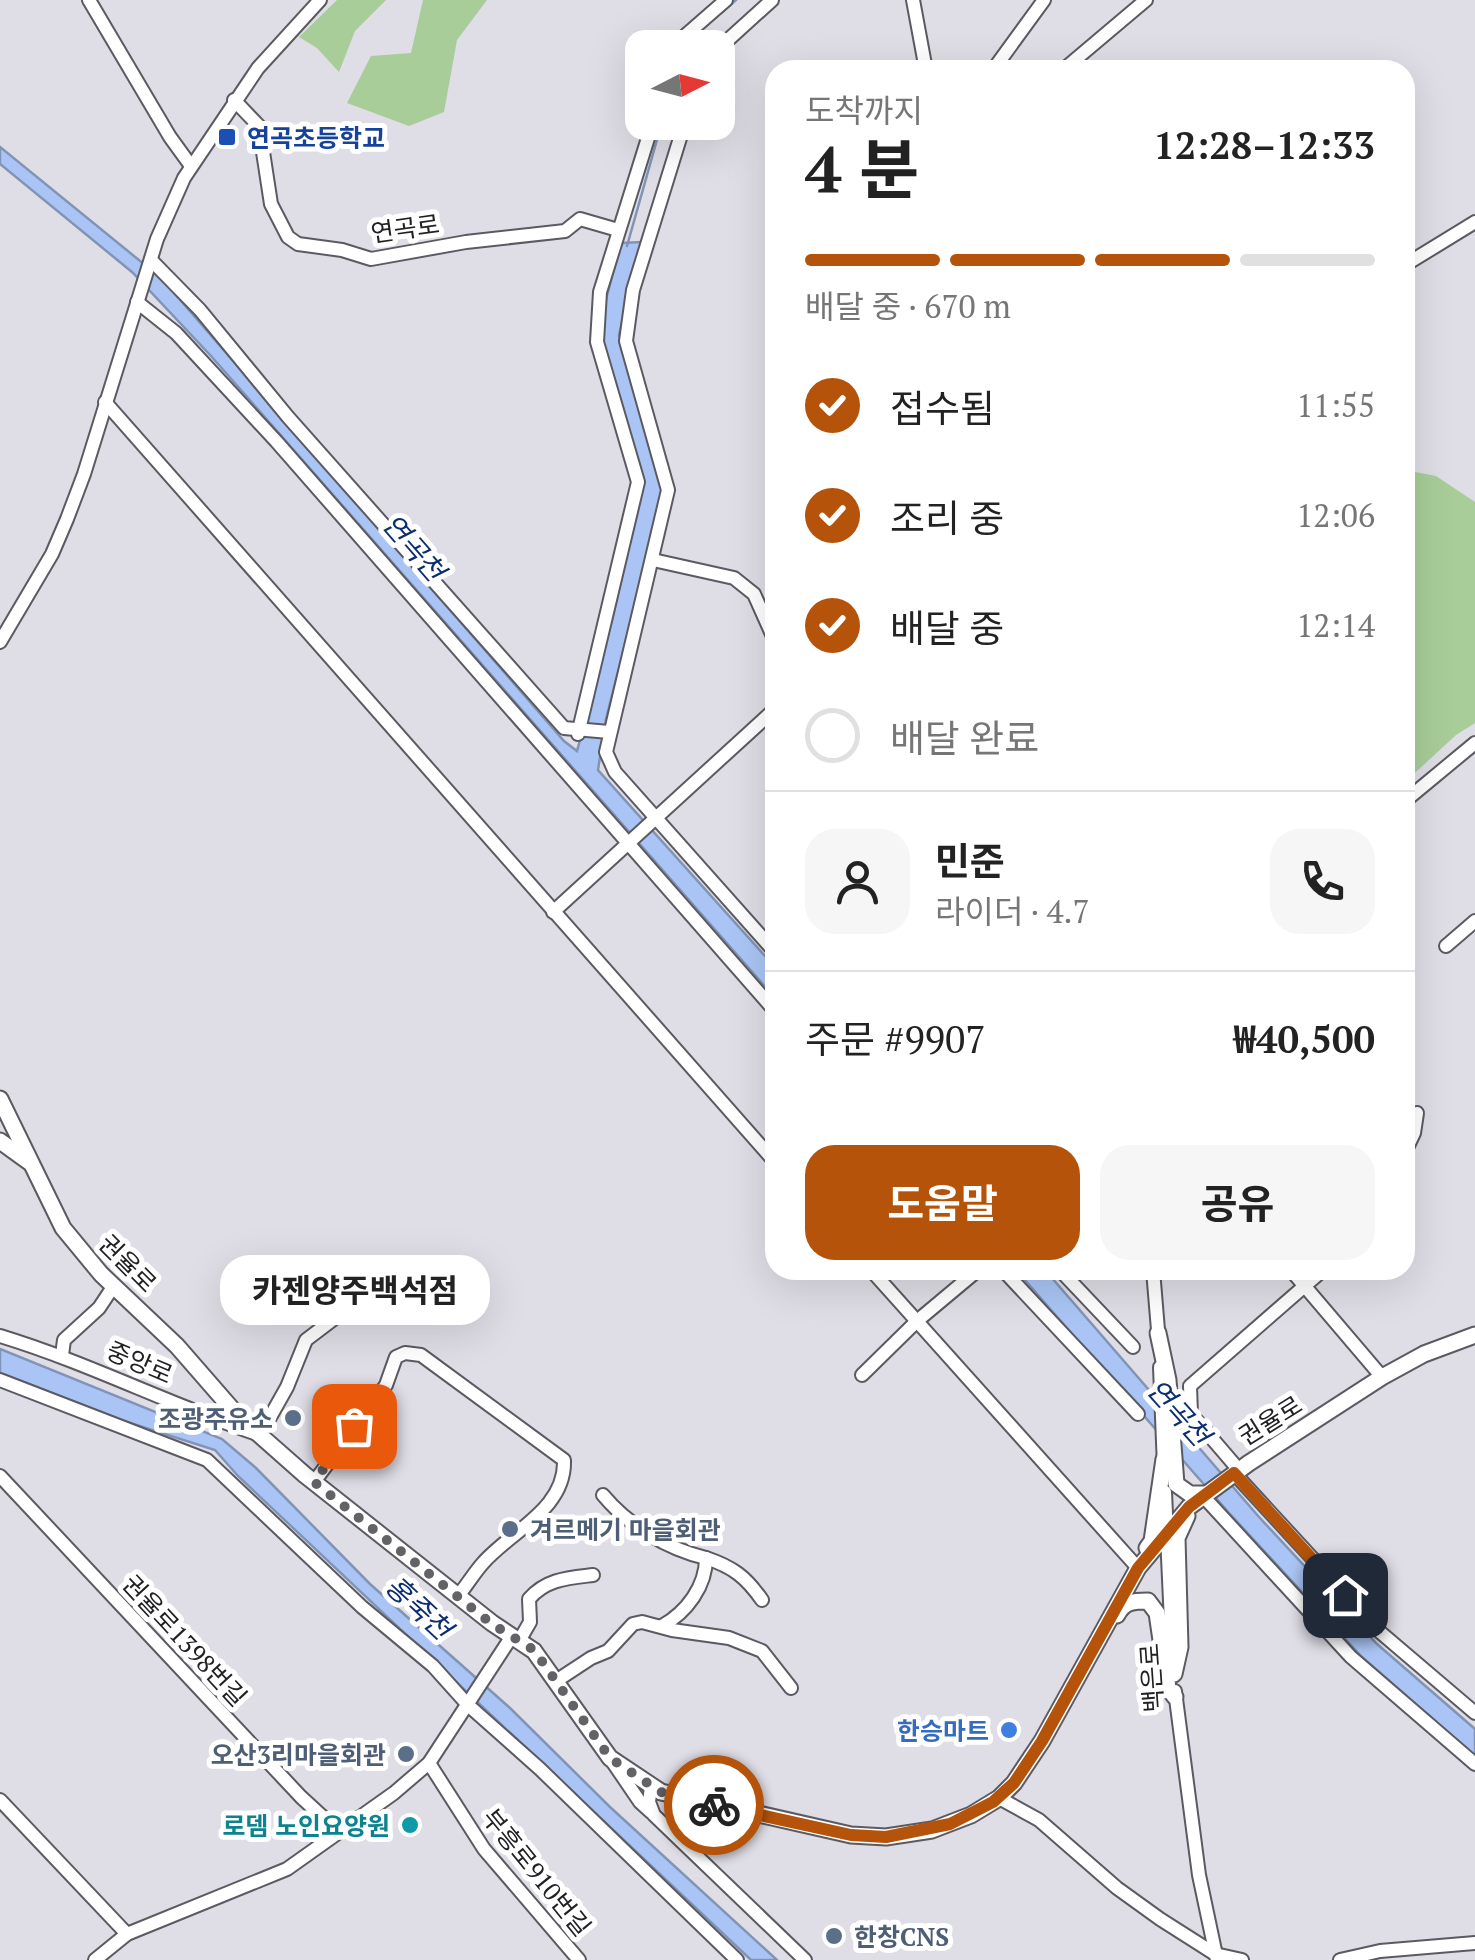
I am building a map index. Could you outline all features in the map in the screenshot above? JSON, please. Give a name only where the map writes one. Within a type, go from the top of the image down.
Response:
[{"type":"main road","name":"권율로","points":[[0,1101],[63,1228],[80,1251],[161,1330],[238,1416],[314,1482],[538,1655],[572,1709],[610,1758],[651,1787],[744,1812],[876,1837],[950,1824],[998,1798],[1030,1762],[1112,1618],[1136,1566],[1203,1496],[1382,1377],[1424,1354],[1475,1335]]},
{"type":"main road","points":[[0,1140],[34,1166]]},
{"type":"main road","points":[[1136,1566],[1152,1541],[1167,1454],[1158,1333]]},
{"type":"main road","points":[[1167,1454],[1182,1492],[1203,1496],[1177,1538],[1180,1646],[1174,1674]]},
{"type":"main road","points":[[1088,1660],[1126,1603],[1148,1602],[1157,1614],[1168,1688],[1175,1696]]},
{"type":"street","points":[[89,0],[170,137],[192,166]]},
{"type":"street","points":[[0,642],[52,554],[84,474],[161,228],[192,166],[234,100],[320,0]]},
{"type":"street","points":[[692,30],[726,0]]},
{"type":"street","points":[[735,34],[772,0]]},
{"type":"street","points":[[912,0],[924,60]]},
{"type":"street","points":[[999,60],[1044,0]]},
{"type":"street","points":[[1075,60],[1146,0]]},
{"type":"street","name":"연곡로","points":[[234,100],[259,126],[271,204],[288,237],[298,244],[371,259],[565,230],[580,220],[618,230]]},
{"type":"street","points":[[578,732],[638,482],[596,342],[600,292],[647,140]]},
{"type":"street","points":[[679,140],[633,290],[626,340],[668,490],[606,752],[614,772],[765,941]]},
{"type":"street","points":[[1415,259],[1475,222]]},
{"type":"street","points":[[151,260],[200,310],[288,417],[564,728],[609,732]]},
{"type":"street","points":[[137,302],[176,332],[276,442],[765,1000]]},
{"type":"street","points":[[105,402],[765,1151]]},
{"type":"street","points":[[653,560],[734,578],[754,594],[765,619]]},
{"type":"street","points":[[553,912],[765,718]]},
{"type":"street","points":[[1415,793],[1475,743]]},
{"type":"street","points":[[1446,946],[1475,922]]},
{"type":"street","points":[[1415,1126],[1417,1113]]},
{"type":"street","points":[[880,1280],[1136,1566]]},
{"type":"street","points":[[862,1375],[966,1280]]},
{"type":"street","points":[[1012,1280],[1138,1414]]},
{"type":"street","points":[[1070,1280],[1134,1346]]},
{"type":"street","points":[[1155,1280],[1158,1333]]},
{"type":"street","points":[[1299,1280],[1382,1377]]},
{"type":"street","points":[[1237,1471],[1192,1414],[1190,1386],[1312,1280]]},
{"type":"street","points":[[62,1355],[64,1340],[99,1308],[114,1287]]},
{"type":"street","points":[[260,1434],[288,1387],[306,1340],[341,1309]]},
{"type":"street","name":"중앙로","points":[[0,1336],[62,1355],[146,1392],[260,1434]]},
{"type":"street","points":[[314,1482],[386,1385],[396,1357],[405,1353],[421,1355],[441,1367],[475,1397],[501,1411],[564,1460],[565,1476],[544,1508],[484,1562],[458,1596]]},
{"type":"street","points":[[0,1380],[206,1460],[362,1607],[433,1666],[468,1705],[540,1769],[737,1960]]},
{"type":"street","name":"백은로","points":[[1167,1454],[1165,1533],[1175,1696],[1199,1876],[1216,1957]]},
{"type":"street","name":"권율로","points":[[1237,1471],[1380,1632],[1475,1713]]},
{"type":"street","name":"권율로1398번길","points":[[0,1476],[276,1771],[339,1832]]},
{"type":"street","points":[[603,1495],[619,1514],[652,1536],[688,1554],[734,1568],[762,1600]]},
{"type":"street","points":[[1203,1496],[1351,1656],[1475,1764]]},
{"type":"street","points":[[662,1626],[700,1591],[706,1558]]},
{"type":"street","points":[[95,1960],[127,1934],[287,1869],[394,1793],[428,1762],[488,1674],[530,1622],[530,1600],[540,1587],[561,1579],[593,1575]]},
{"type":"street","points":[[556,1681],[608,1651],[633,1624],[729,1638],[762,1652],[790,1688]]},
{"type":"street","points":[[610,1758],[640,1802],[805,1960]]},
{"type":"street","name":"부흥로910번길","points":[[428,1762],[484,1848],[579,1960]]},
{"type":"street","points":[[651,1787],[649,1802],[654,1815]]},
{"type":"street","points":[[998,1798],[1039,1820],[1117,1888],[1216,1957],[1242,1960]]},
{"type":"street","points":[[0,1800],[127,1934]]},
{"type":"street","points":[[1340,1960],[1380,1951],[1475,1943]]},
{"type":"green space","points":[[337,0],[386,0],[355,31],[339,72],[317,48],[299,37]]},
{"type":"green space","points":[[423,0],[487,0],[457,40],[444,112],[409,126],[347,103],[371,56],[411,53]]},
{"type":"green space","points":[[1415,472],[1436,476],[1475,502],[1475,723],[1415,773]]},
{"type":"water","points":[[0,147],[161,278],[564,741],[577,751],[643,486],[601,336],[605,303],[621,243],[641,242],[619,335],[663,494],[606,719],[598,770],[765,956],[765,987],[211,356],[132,272],[0,164]]},
{"type":"water","points":[[1025,1280],[1054,1280],[1259,1517],[1377,1644],[1475,1729],[1475,1756],[1361,1656]]},
{"type":"water","points":[[0,1349],[222,1439],[256,1468],[370,1584],[510,1708],[610,1807],[777,1960],[751,1960],[215,1450],[124,1421],[0,1373]]},
{"type":"waterway","points":[[722,12],[736,0]]},
{"type":"waterway","points":[[627,246],[657,140]]},
{"type":"way so far","points":[[354,1426],[314,1482],[492,1624],[534,1650],[610,1758],[661,1792],[714,1805]]},
{"type":"place","name":"연곡초등학교","points":[[227,137]]},
{"type":"place","name":"조광주유소","points":[[293,1418]]},
{"type":"place","name":"카젠양주백석점","points":[[354,1426]]},
{"type":"place","name":"겨르메기 마을회관","points":[[510,1529]]},
{"type":"place","name":"한승마트","points":[[1009,1730]]},
{"type":"place","name":"오산3리마을회관","points":[[406,1754]]},
{"type":"place","name":"로뎀 노인요양원","points":[[410,1825]]},
{"type":"place","name":"한창CNS","points":[[834,1936]]},
{"type":"route","points":[[714,1805],[851,1835],[886,1837],[950,1824],[993,1802],[1030,1762],[1138,1568],[1189,1507],[1234,1473],[1345,1595]]},
{"type":"water label","name":"연곡천","points":[[414,547]]},
{"type":"water label","name":"연곡천","points":[[1179,1412]]},
{"type":"water label","name":"홍죽천","points":[[419,1607]]}]
